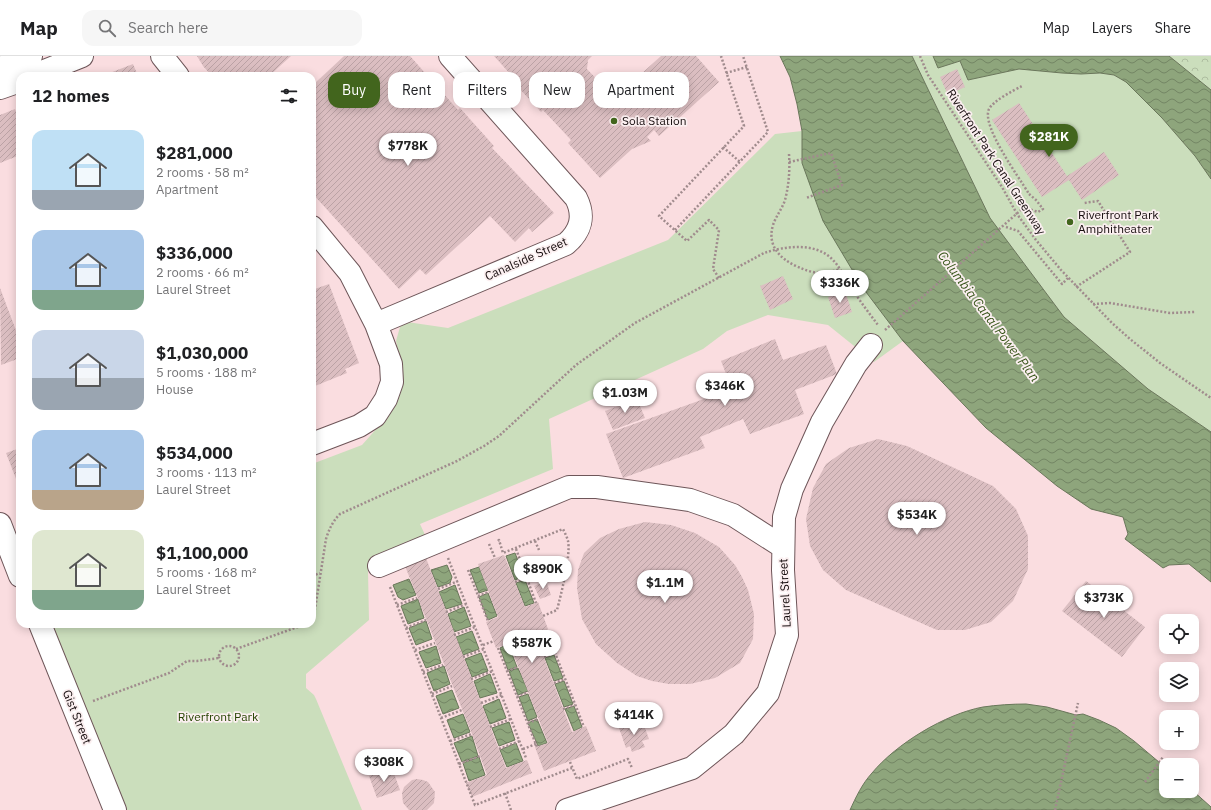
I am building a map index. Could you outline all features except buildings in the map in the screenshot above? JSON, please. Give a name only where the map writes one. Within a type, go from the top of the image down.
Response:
[{"type":"street","points":[[0,68],[31,56]]},
{"type":"street","points":[[42,72],[82,56]]},
{"type":"street","points":[[162,56],[175,72]]},
{"type":"street","name":"Canalside Street","points":[[376,324],[566,244],[573,237],[581,222],[581,206],[576,198],[450,56]]},
{"type":"street","points":[[0,88],[16,82]]},
{"type":"street","points":[[316,232],[350,273],[376,324],[391,364],[392,382],[386,399],[375,416],[359,426],[316,442]]},
{"type":"street","name":"Laurel Street","points":[[567,810],[692,768],[734,734],[768,693],[787,635],[783,570],[784,516],[792,489],[822,422],[856,364],[875,336]]},
{"type":"street","points":[[379,566],[569,487],[597,487],[690,500],[733,516],[784,547]]},
{"type":"street","points":[[0,524],[13,563]]},
{"type":"street","name":"Gist Street","points":[[42,628],[115,810]]},
{"type":"path","points":[[719,278],[713,269],[719,230],[709,220],[687,241],[659,216],[744,126],[720,56]]},
{"type":"path","points":[[676,230],[768,132],[743,56]]},
{"type":"path","name":"Riverfront Park Canal Greenway","points":[[920,56],[928,75],[987,163],[1016,214],[1068,278],[1130,339],[1160,363],[1211,398]]},
{"type":"path","points":[[726,73],[747,67]]},
{"type":"path","points":[[1016,214],[1022,209],[1026,208],[1038,212],[1043,209],[1029,194],[993,135],[989,122],[989,110],[993,103],[1022,86]]},
{"type":"path","points":[[723,147],[740,162]]},
{"type":"path","points":[[789,162],[832,153],[842,185],[806,198]]},
{"type":"path","points":[[789,154],[786,196],[773,225],[772,239],[774,249],[782,258],[814,273],[822,274],[840,269]]},
{"type":"path","points":[[1076,287],[1130,252],[1098,201],[1084,203]]},
{"type":"path","name":"Riverfront Park Canal Greenway","points":[[889,326],[1016,214]]},
{"type":"path","points":[[1006,227],[1018,231],[1062,284],[1068,278]]},
{"type":"path","points":[[316,602],[323,549],[328,529],[340,514],[456,461],[484,446],[499,436],[576,365],[635,323],[764,253],[774,249],[791,247],[817,250],[833,259],[850,287],[875,336]]},
{"type":"path","points":[[1093,304],[1110,303],[1170,313],[1195,312]]},
{"type":"path","points":[[481,523],[494,558]]},
{"type":"path","points":[[489,544],[499,540],[503,553],[563,529],[568,542],[565,574],[557,610],[543,616]]},
{"type":"path","points":[[535,541],[539,550]]},
{"type":"path","points":[[516,549],[536,603]]},
{"type":"path","points":[[449,561],[526,758]]},
{"type":"path","points":[[468,570],[488,621]]},
{"type":"path","points":[[540,583],[544,571]]},
{"type":"path","points":[[316,574],[320,573]]},
{"type":"path","points":[[515,582],[526,578]]},
{"type":"path","points":[[438,589],[458,581]]},
{"type":"path","points":[[390,587],[475,804],[572,768]]},
{"type":"path","points":[[478,596],[489,592]]},
{"type":"path","points":[[397,605],[417,598]]},
{"type":"path","points":[[446,612],[466,604]]},
{"type":"path","points":[[406,628],[426,620]]},
{"type":"path","points":[[454,635],[475,627]]},
{"type":"path","points":[[236,650],[295,628]]},
{"type":"path","points":[[546,630],[584,727]]},
{"type":"path","points":[[483,646],[494,641]]},
{"type":"path","points":[[415,650],[435,643]]},
{"type":"path","points":[[231,647],[236,650],[238,655],[235,664],[229,666],[223,664],[220,658],[220,652],[224,648],[231,647]]},
{"type":"path","points":[[498,648],[536,745],[523,749]]},
{"type":"path","points":[[463,658],[484,649]]},
{"type":"path","points":[[544,657],[555,653]]},
{"type":"path","points":[[74,707],[163,676],[187,661],[220,658]]},
{"type":"path","points":[[423,672],[443,665]]},
{"type":"path","points":[[507,671],[518,667]]},
{"type":"path","points":[[471,679],[493,672]]},
{"type":"path","points":[[554,683],[565,679]]},
{"type":"path","points":[[432,694],[452,686]]},
{"type":"path","points":[[517,697],[528,692]]},
{"type":"path","points":[[481,703],[502,695]]},
{"type":"path","points":[[1055,810],[1078,703]]},
{"type":"path","points":[[563,709],[575,705]]},
{"type":"path","points":[[441,718],[462,710]]},
{"type":"path","points":[[490,727],[511,719]]},
{"type":"path","points":[[528,723],[538,719]]},
{"type":"path","points":[[450,741],[472,734]]},
{"type":"path","points":[[499,749],[520,741]]},
{"type":"path","points":[[459,764],[480,756]]},
{"type":"path","points":[[1145,782],[1163,757]]},
{"type":"path","points":[[570,762],[577,779],[628,759],[632,770]]},
{"type":"path","points":[[505,793],[511,810]]},
{"type":"green space","points":[[912,56],[933,56],[938,68],[960,61],[968,80],[1019,69],[1062,73],[1100,73],[1114,75],[1126,82],[1162,118],[1195,156],[1211,179],[1211,432],[1148,389],[1064,317],[990,218]]},
{"type":"green space","points":[[1169,56],[1211,56],[1211,90]]},
{"type":"green space","name":"Riverfront Park","points":[[802,131],[802,163],[863,288],[903,341],[874,362],[828,325],[768,315],[727,331],[703,349],[549,419],[553,469],[420,524],[426,537],[380,558],[368,571],[369,620],[306,674],[306,688],[314,695],[316,699],[362,810],[125,810],[53,628],[316,628],[316,462],[362,445],[386,418],[399,356],[396,341],[400,327],[407,322],[448,328],[668,240],[775,134]]},
{"type":"water","name":"Columbia Canal Power Plan","points":[[780,56],[912,56],[990,218],[1064,317],[1148,389],[1211,432],[1211,582],[1189,564],[1169,565],[1163,568],[1125,539],[1128,534],[1123,517],[1091,509],[1057,486],[986,428],[903,341],[863,288],[823,221],[802,163],[802,131],[797,104],[790,77]]},
{"type":"water","points":[[933,56],[1169,56],[1211,90],[1211,179],[1195,156],[1162,118],[1126,82],[1114,75],[1100,73],[1062,73],[1019,69],[968,80],[960,61],[938,68]]},
{"type":"water","points":[[515,553],[524,576],[515,580],[506,556]]},
{"type":"water","points":[[447,565],[452,577],[450,583],[438,587],[431,570]]},
{"type":"water","points":[[479,567],[488,590],[479,593],[470,570]]},
{"type":"water","points":[[409,579],[416,595],[403,600],[398,597],[393,585]]},
{"type":"water","points":[[525,580],[534,603],[525,606],[516,583]]},
{"type":"water","points":[[455,585],[462,604],[446,609],[439,592]]},
{"type":"water","points":[[488,593],[497,616],[488,620],[479,597]]},
{"type":"water","points":[[418,599],[424,618],[408,624],[401,606]]},
{"type":"water","points":[[464,607],[471,626],[454,632],[448,614]]},
{"type":"water","points":[[426,621],[432,639],[416,645],[409,628]]},
{"type":"water","points":[[472,631],[479,649],[463,655],[456,637]]},
{"type":"water","points":[[544,631],[553,652],[544,655],[536,634]]},
{"type":"water","points":[[508,644],[517,667],[508,670],[500,648]]},
{"type":"water","points":[[436,646],[441,663],[426,668],[419,652]]},
{"type":"water","points":[[481,653],[488,671],[472,677],[465,659]]},
{"type":"water","points":[[554,655],[563,678],[554,681],[545,658]]},
{"type":"water","points":[[444,666],[450,684],[434,691],[427,673]]},
{"type":"water","points":[[518,668],[528,691],[518,695],[509,671]]},
{"type":"water","points":[[490,674],[497,693],[480,698],[474,681]]},
{"type":"water","points":[[564,681],[573,704],[564,707],[555,684]]},
{"type":"water","points":[[452,690],[459,708],[443,714],[436,696]]},
{"type":"water","points":[[528,694],[537,717],[528,721],[519,697]]},
{"type":"water","points":[[499,699],[506,718],[490,724],[483,706]]},
{"type":"water","points":[[1026,704],[1047,707],[1076,715],[1083,714],[1116,728],[1159,762],[1159,798],[1199,798],[1199,796],[1211,807],[1211,810],[850,810],[868,777],[894,751],[908,741],[953,716],[983,707]]},
{"type":"water","points":[[574,706],[582,727],[574,731],[565,709]]},
{"type":"water","points":[[463,714],[470,732],[454,738],[447,720]]},
{"type":"water","points":[[537,719],[547,743],[538,746],[528,723]]},
{"type":"water","points":[[509,722],[515,740],[499,746],[492,728]]},
{"type":"water","points":[[472,736],[478,756],[462,762],[454,743]]},
{"type":"water","points":[[516,743],[523,761],[507,767],[500,750]]},
{"type":"water","points":[[479,757],[485,775],[469,781],[463,763]]},
{"type":"place","name":"Sola Station","points":[[614,121]]},
{"type":"place","name":"Riverfront Park Amphitheater","points":[[1070,222]]}]
